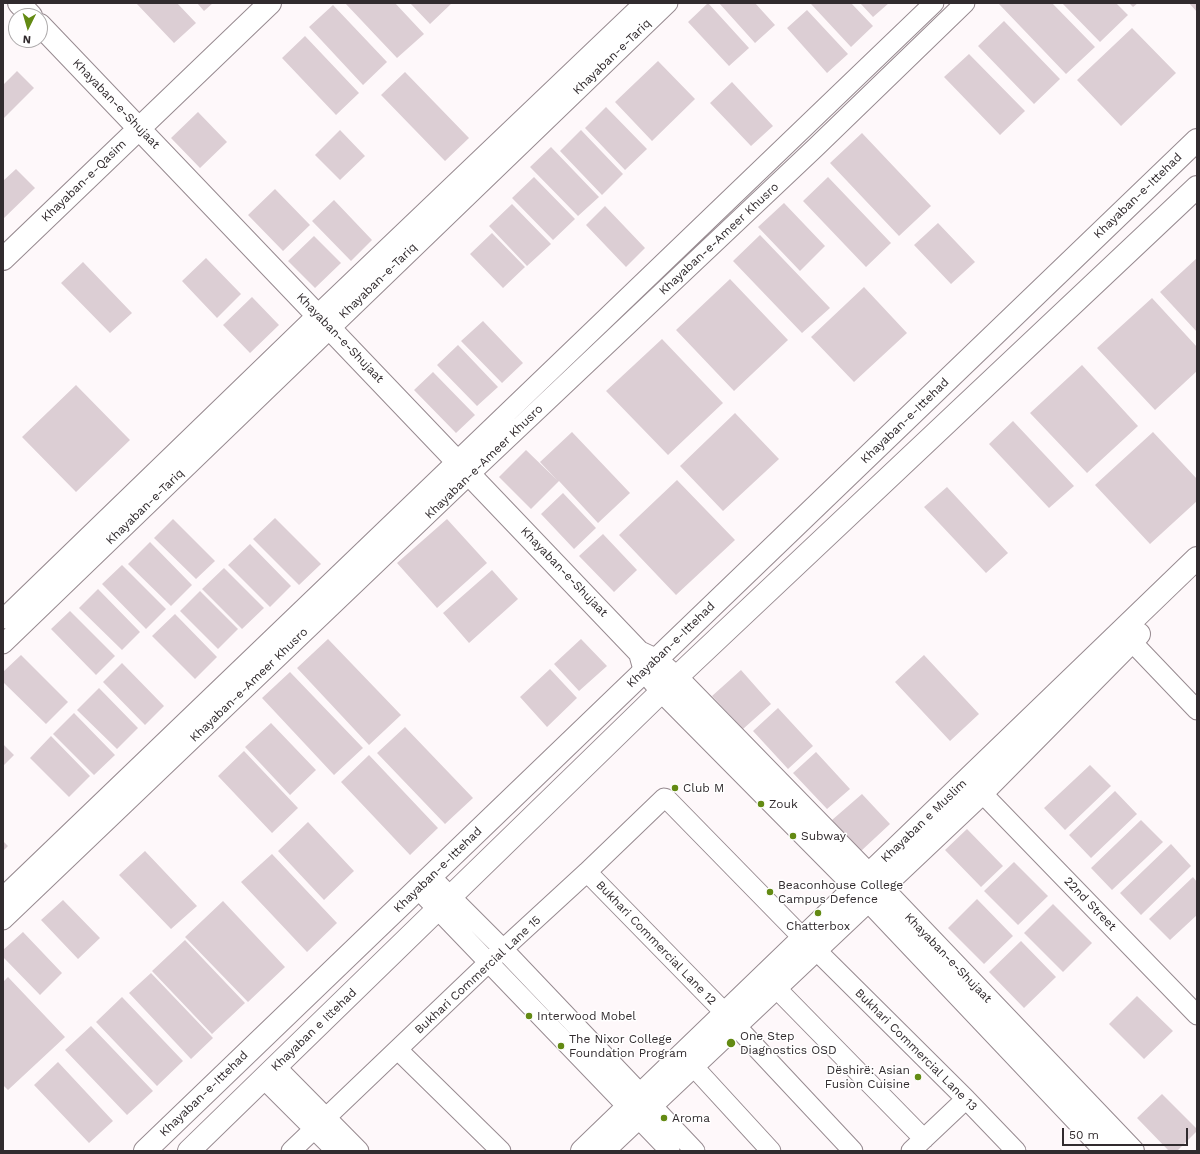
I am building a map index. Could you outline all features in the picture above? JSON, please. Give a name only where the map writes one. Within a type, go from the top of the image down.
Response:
[{"type":"main road","name":"Khayaban-e-Qasim","points":[[3,254],[134,123],[248,3]]},
{"type":"main road","name":"Khayaban-e-Qasim","points":[[134,123],[270,3]]},
{"type":"main road","name":"Khayaban-e-Shujaat","points":[[48,33],[649,662]]},
{"type":"main road","name":"Khayaban-e-Ittehad","points":[[145,1151],[424,883],[649,662],[1197,140]]},
{"type":"main road","points":[[444,902],[671,684],[1197,187]]},
{"type":"main road","name":"Khayaban e Muslim","points":[[603,1151],[640,1106],[869,888],[1197,558]]},
{"type":"main road","name":"Khayaban e Muslim","points":[[869,888],[982,793],[1197,578]]},
{"type":"main road","points":[[668,656],[672,665],[681,668],[671,684],[656,691],[653,683],[644,678],[649,662],[668,656]]},
{"type":"main road","name":"Khayaban-e-Shujaat","points":[[671,684],[869,888],[1133,1151]]},
{"type":"main road","name":"Khayaban-e-Shujaat","points":[[869,888],[1106,1151]]},
{"type":"main road","name":"Khayaban e Ittehad","points":[[189,1151],[444,902]]},
{"type":"main road","name":"Khayaban e Muslim","points":[[582,1151],[693,1066],[730,1020],[776,988],[810,944]]},
{"type":"street","name":"Khayaban-e-Tariq","points":[[3,644],[324,321],[644,3]]},
{"type":"street","name":"Khayaban-e-Tariq","points":[[3,619],[668,3]]},
{"type":"street","name":"Khayaban-e-Ameer Khusro","points":[[3,920],[464,468],[764,167],[934,3]]},
{"type":"street","name":"Khayaban-e-Ameer Khusro","points":[[3,897],[464,468],[777,184],[965,3]]},
{"type":"street","points":[[791,141],[788,147],[791,157],[801,160],[807,156]]},
{"type":"street","points":[[764,167],[771,167],[777,171],[779,178],[777,184]]},
{"type":"street","points":[[1132,642],[1197,710]]},
{"type":"street","name":"22nd Street","points":[[982,793],[1197,1015]]},
{"type":"street","name":"Bukhari Commercial Lane 15","points":[[291,1151],[664,798]]},
{"type":"street","name":"Bukhari Commercial Lane 13","points":[[664,798],[672,804],[1016,1151]]},
{"type":"street","name":"Bukhari Commercial Lane 12","points":[[587,872],[730,1020],[853,1151]]},
{"type":"street","points":[[424,883],[444,902],[503,949],[640,1106],[670,1151]]},
{"type":"street","points":[[444,902],[489,962],[640,1106],[695,1151]]},
{"type":"street","points":[[776,988],[917,1145],[966,1099]]},
{"type":"street","points":[[398,1050],[501,1151]]},
{"type":"street","points":[[693,1066],[771,1151]]},
{"type":"street","points":[[270,1073],[320,1123],[359,1151]]},
{"type":"street","points":[[320,1123],[336,1151]]},
{"type":"building","points":[[136,3],[177,3],[196,23],[174,43]]},
{"type":"building","points":[[197,3],[213,3],[204,11]]},
{"type":"building","points":[[345,3],[395,3],[424,34],[397,58]]},
{"type":"building","points":[[410,3],[452,3],[430,24]]},
{"type":"building","points":[[708,3],[749,48],[729,66],[688,22]]},
{"type":"building","points":[[719,3],[755,3],[775,25],[755,43]]},
{"type":"building","points":[[851,3],[873,26],[851,47],[811,4]]},
{"type":"building","points":[[860,3],[889,3],[873,17]]},
{"type":"building","points":[[998,3],[1052,3],[1095,47],[1066,74]]},
{"type":"building","points":[[1062,3],[1116,3],[1128,15],[1100,42]]},
{"type":"building","points":[[1129,3],[1138,3],[1133,7]]},
{"type":"building","points":[[1189,3],[1197,3],[1197,12]]},
{"type":"building","points":[[333,5],[387,62],[363,85],[309,27]]},
{"type":"building","points":[[807,10],[848,54],[827,73],[787,28]]},
{"type":"building","points":[[1004,21],[1060,79],[1034,104],[978,46]]},
{"type":"building","points":[[1132,28],[1176,73],[1121,126],[1077,80]]},
{"type":"building","points":[[305,36],[359,93],[336,115],[282,58]]},
{"type":"building","points":[[969,54],[1025,111],[1000,135],[944,77]]},
{"type":"building","points":[[658,61],[695,99],[652,141],[615,102]]},
{"type":"building","points":[[17,71],[34,88],[3,119],[3,85]]},
{"type":"building","points":[[405,72],[469,138],[445,161],[381,95]]},
{"type":"building","points":[[732,82],[773,126],[751,146],[710,103]]},
{"type":"building","points":[[606,107],[647,149],[625,170],[585,128]]},
{"type":"building","points":[[198,112],[227,142],[200,168],[171,138]]},
{"type":"building","points":[[340,130],[365,156],[340,180],[315,155]]},
{"type":"building","points":[[581,130],[623,174],[602,195],[560,151]]},
{"type":"building","points":[[862,133],[931,206],[899,236],[830,163]]},
{"type":"building","points":[[551,147],[599,197],[578,216],[530,167]]},
{"type":"building","points":[[16,169],[35,188],[3,219],[3,181]]},
{"type":"building","points":[[534,177],[575,219],[553,240],[512,198]]},
{"type":"building","points":[[828,177],[891,243],[866,267],[803,201]]},
{"type":"building","points":[[275,189],[310,225],[283,251],[248,215]]},
{"type":"building","points":[[334,200],[372,240],[351,261],[312,221]]},
{"type":"building","points":[[784,203],[825,246],[800,271],[758,227]]},
{"type":"building","points":[[512,204],[551,244],[527,266],[489,226]]},
{"type":"building","points":[[605,206],[645,248],[626,267],[586,225]]},
{"type":"building","points":[[938,223],[975,262],[951,284],[914,245]]},
{"type":"building","points":[[492,233],[525,267],[503,288],[470,254]]},
{"type":"building","points":[[760,235],[830,308],[802,333],[733,261]]},
{"type":"building","points":[[314,236],[341,263],[315,288],[288,261]]},
{"type":"building","points":[[206,258],[241,294],[217,318],[182,281]]},
{"type":"building","points":[[1197,258],[1197,332],[1160,292]]},
{"type":"building","points":[[83,262],[132,313],[110,333],[61,283]]},
{"type":"building","points":[[730,279],[788,340],[734,391],[676,330]]},
{"type":"building","points":[[864,287],[907,333],[854,382],[811,337]]},
{"type":"building","points":[[252,297],[279,325],[250,353],[223,325]]},
{"type":"building","points":[[1152,298],[1197,347],[1197,371],[1155,410],[1097,348]]},
{"type":"building","points":[[483,321],[523,363],[502,383],[461,341]]},
{"type":"building","points":[[662,339],[723,403],[668,455],[606,391]]},
{"type":"building","points":[[458,345],[498,387],[477,406],[437,365]]},
{"type":"building","points":[[1082,365],[1138,426],[1087,473],[1030,413]]},
{"type":"building","points":[[433,372],[475,415],[456,433],[414,390]]},
{"type":"building","points":[[76,385],[130,440],[76,492],[22,437]]},
{"type":"building","points":[[735,413],[779,459],[723,511],[680,466]]},
{"type":"building","points":[[1013,421],[1074,486],[1049,508],[989,444]]},
{"type":"building","points":[[572,432],[630,493],[598,523],[559,481],[531,509],[499,477],[526,450],[557,480],[540,462]]},
{"type":"building","points":[[1153,432],[1197,479],[1197,501],[1150,544],[1095,485]]},
{"type":"building","points":[[677,480],[735,540],[676,595],[619,535]]},
{"type":"building","points":[[947,487],[1008,553],[986,573],[924,507]]},
{"type":"building","points":[[563,493],[596,528],[574,549],[541,514]]},
{"type":"building","points":[[275,518],[321,564],[299,585],[253,539]]},
{"type":"building","points":[[173,519],[215,561],[196,579],[154,538]]},
{"type":"building","points":[[447,519],[487,563],[437,608],[397,563]]},
{"type":"building","points":[[603,534],[637,570],[614,592],[579,556]]},
{"type":"building","points":[[150,542],[192,585],[171,606],[128,564]]},
{"type":"building","points":[[250,544],[291,586],[270,607],[228,565]]},
{"type":"building","points":[[122,565],[166,609],[146,629],[102,584]]},
{"type":"building","points":[[224,568],[264,608],[242,629],[202,589]]},
{"type":"building","points":[[492,570],[518,599],[469,643],[443,613]]},
{"type":"building","points":[[98,589],[140,632],[122,650],[79,608]]},
{"type":"building","points":[[200,591],[238,629],[218,649],[180,611]]},
{"type":"building","points":[[70,611],[115,656],[96,675],[51,629]]},
{"type":"building","points":[[175,614],[217,657],[195,679],[152,636]]},
{"type":"building","points":[[328,639],[401,715],[369,745],[297,668]]},
{"type":"building","points":[[581,639],[607,666],[579,691],[554,664]]},
{"type":"building","points":[[21,655],[68,702],[46,724],[3,682],[3,672]]},
{"type":"building","points":[[924,655],[979,714],[950,741],[895,682]]},
{"type":"building","points":[[122,663],[164,706],[145,725],[103,682]]},
{"type":"building","points":[[550,669],[577,698],[547,727],[520,697]]},
{"type":"building","points":[[741,670],[771,704],[743,729],[712,696]]},
{"type":"building","points":[[290,672],[363,748],[334,775],[262,698]]},
{"type":"building","points":[[99,688],[138,728],[117,749],[77,710]]},
{"type":"building","points":[[778,708],[813,746],[788,769],[753,731]]},
{"type":"building","points":[[74,713],[115,755],[94,775],[53,734]]},
{"type":"building","points":[[271,723],[316,770],[290,795],[245,747]]},
{"type":"building","points":[[405,727],[473,798],[445,824],[377,753]]},
{"type":"building","points":[[51,736],[90,776],[69,797],[30,758]]},
{"type":"building","points":[[3,744],[14,755],[3,766]]},
{"type":"building","points":[[244,751],[298,808],[272,833],[218,776]]},
{"type":"building","points":[[816,752],[850,789],[827,809],[793,773]]},
{"type":"building","points":[[369,755],[438,828],[410,855],[341,782]]},
{"type":"building","points":[[1090,765],[1111,786],[1065,830],[1044,808]]},
{"type":"building","points":[[1115,791],[1137,814],[1091,858],[1069,835]]},
{"type":"building","points":[[862,794],[890,824],[861,851],[832,820]]},
{"type":"building","points":[[1141,820],[1163,842],[1112,890],[1091,868]]},
{"type":"building","points":[[308,822],[354,871],[324,900],[278,851]]},
{"type":"building","points":[[967,829],[1003,866],[981,887],[945,850]]},
{"type":"building","points":[[3,841],[8,846],[3,851]]},
{"type":"building","points":[[1171,844],[1191,866],[1141,915],[1120,893]]},
{"type":"building","points":[[145,851],[197,906],[171,929],[119,875]]},
{"type":"building","points":[[272,854],[337,923],[307,952],[241,882]]},
{"type":"building","points":[[1014,862],[1048,896],[1018,925],[984,891]]},
{"type":"building","points":[[1193,877],[1197,882],[1197,915],[1170,940],[1149,919]]},
{"type":"building","points":[[977,899],[1013,936],[984,964],[948,928]]},
{"type":"building","points":[[63,900],[100,938],[78,959],[41,920]]},
{"type":"building","points":[[223,901],[285,967],[248,1002],[185,937]]},
{"type":"building","points":[[1053,904],[1092,943],[1063,972],[1024,933]]},
{"type":"building","points":[[23,932],[62,973],[40,995],[3,957],[3,950]]},
{"type":"building","points":[[185,940],[245,1003],[212,1034],[152,971]]},
{"type":"building","points":[[1021,941],[1056,977],[1024,1008],[989,972]]},
{"type":"building","points":[[151,973],[213,1038],[191,1059],[129,993]]},
{"type":"building","points":[[8,977],[65,1037],[8,1090],[3,1085],[3,982]]},
{"type":"building","points":[[1137,996],[1173,1031],[1144,1059],[1109,1024]]},
{"type":"building","points":[[122,997],[183,1061],[157,1086],[96,1022]]},
{"type":"building","points":[[91,1026],[153,1091],[127,1115],[65,1050]]},
{"type":"building","points":[[58,1062],[113,1121],[89,1143],[34,1085]]},
{"type":"building","points":[[1162,1094],[1197,1129],[1197,1131],[1177,1151],[1169,1151],[1137,1118]]},
{"type":"place","name":"Club M","points":[[675,788]]},
{"type":"place","name":"Zouk","points":[[761,804]]},
{"type":"place","name":"Subway","points":[[793,836]]},
{"type":"place","name":"Beaconhouse College Campus Defence","points":[[770,892]]},
{"type":"place","name":"Chatterbox","points":[[818,913]]},
{"type":"place","name":"Interwood Mobel","points":[[529,1016]]},
{"type":"place","name":"One Step Diagnostics OSD","points":[[731,1043]]},
{"type":"place","name":"The Nixor College Foundation Program","points":[[561,1046]]},
{"type":"place","name":"Dëshirë: Asian Fusion Cuisine","points":[[918,1077]]},
{"type":"place","name":"Aroma","points":[[664,1118]]}]
